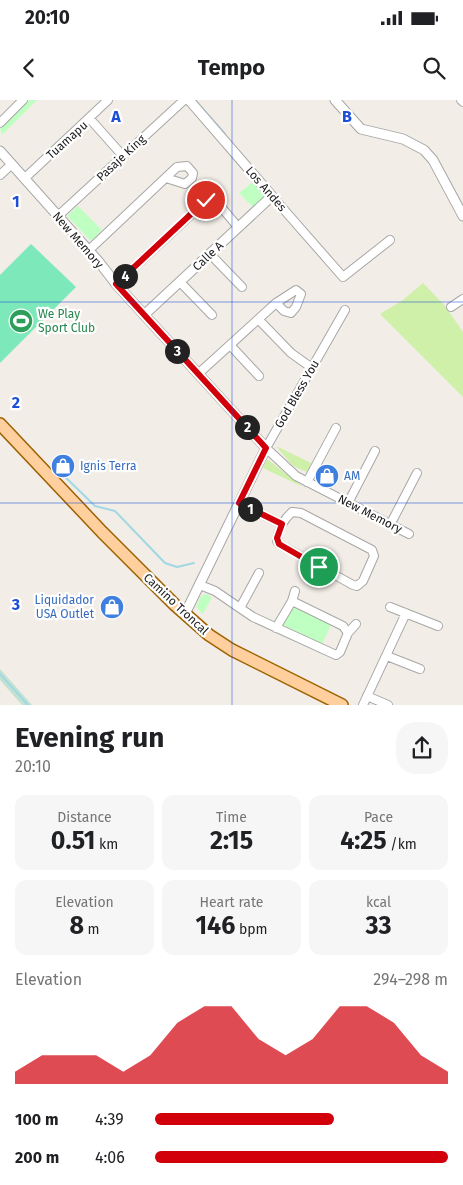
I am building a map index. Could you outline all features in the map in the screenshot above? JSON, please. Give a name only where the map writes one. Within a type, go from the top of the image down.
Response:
[{"type":"main road","name":"Camino Troncal","points":[[0,424],[38,466],[185,614],[209,635],[232,650],[342,705]]},
{"type":"main road","name":"Camino Troncal","points":[[0,433],[26,460],[38,466]]},
{"type":"street","points":[[0,123],[23,100]]},
{"type":"street","name":"Tuamapu","points":[[25,178],[90,119],[108,100]]},
{"type":"street","name":"Pasaje King","points":[[58,216],[184,100]]},
{"type":"street","name":"Los Andes","points":[[189,100],[343,277],[390,240]]},
{"type":"street","points":[[335,100],[361,129],[403,138],[424,150],[433,160],[463,216]]},
{"type":"street","points":[[90,119],[123,156]]},
{"type":"street","name":"New Memory","points":[[0,151],[116,284],[287,470],[409,534]]},
{"type":"street","points":[[0,175],[12,164]]},
{"type":"street","points":[[88,250],[166,178]]},
{"type":"street","name":"Calle A","points":[[144,315],[272,196]]},
{"type":"street","points":[[116,284],[208,199],[216,201],[238,227]]},
{"type":"street","points":[[210,254],[242,287]]},
{"type":"street","points":[[180,282],[212,315]]},
{"type":"street","points":[[451,307],[463,299]]},
{"type":"street","points":[[198,374],[276,303]]},
{"type":"street","name":"God Bless You","points":[[185,614],[266,448],[345,310]]},
{"type":"street","points":[[259,320],[291,353],[312,368]]},
{"type":"street","points":[[230,345],[259,376]]},
{"type":"street","points":[[307,482],[336,428]]},
{"type":"street","points":[[348,503],[375,451]]},
{"type":"street","points":[[390,525],[417,473]]},
{"type":"street","points":[[239,503],[282,524]]},
{"type":"street","points":[[292,512],[297,512],[372,550],[374,556],[362,581],[356,586],[285,549],[277,541],[282,524],[292,512]]},
{"type":"street","points":[[240,608],[260,573]]},
{"type":"street","points":[[200,585],[215,591],[240,608],[276,628],[336,655],[340,652],[348,633],[356,624]]},
{"type":"street","points":[[276,628],[292,601],[295,590]]},
{"type":"street","points":[[292,601],[343,626],[348,633]]},
{"type":"street","points":[[390,607],[438,626]]},
{"type":"street","points":[[363,705],[406,613]]},
{"type":"street","points":[[387,656],[420,669]]},
{"type":"street","points":[[367,696],[388,705]]},
{"type":"green space","points":[[28,100],[37,100],[2,135],[0,128]]},
{"type":"green space","points":[[253,182],[265,196],[253,207],[239,193]]},
{"type":"green space","points":[[78,206],[102,230],[91,241],[67,216]]},
{"type":"green space","name":"We Play Sport Club","points":[[31,244],[76,287],[0,363],[0,275]]},
{"type":"green space","points":[[423,283],[445,306],[463,332],[463,397],[380,314],[403,300]]},
{"type":"green space","points":[[276,446],[311,463],[307,472],[293,466]]},
{"type":"green space","points":[[267,459],[303,487],[263,468]]},
{"type":"green space","points":[[206,594],[212,597],[203,614],[196,607],[201,596]]},
{"type":"green space","points":[[293,605],[331,625],[322,644],[283,625]]},
{"type":"green space","points":[[0,669],[32,705],[22,705],[0,680]]},
{"type":"waterway","points":[[195,100],[225,134]]},
{"type":"waterway","points":[[58,470],[95,506],[115,511],[165,563],[177,567],[194,563]]},
{"type":"waterway","points":[[0,674],[28,705]]},
{"type":"place","name":"We Play Sport Club","points":[[21,321]]},
{"type":"place","name":"Ignis Terra","points":[[63,466]]},
{"type":"place","name":"AM","points":[[327,476]]},
{"type":"place","name":"Liquidador USA Outlet","points":[[112,607]]},
{"type":"route","points":[[206,200],[116,284],[266,448],[239,503],[282,524],[277,538],[279,544],[319,567]]}]
